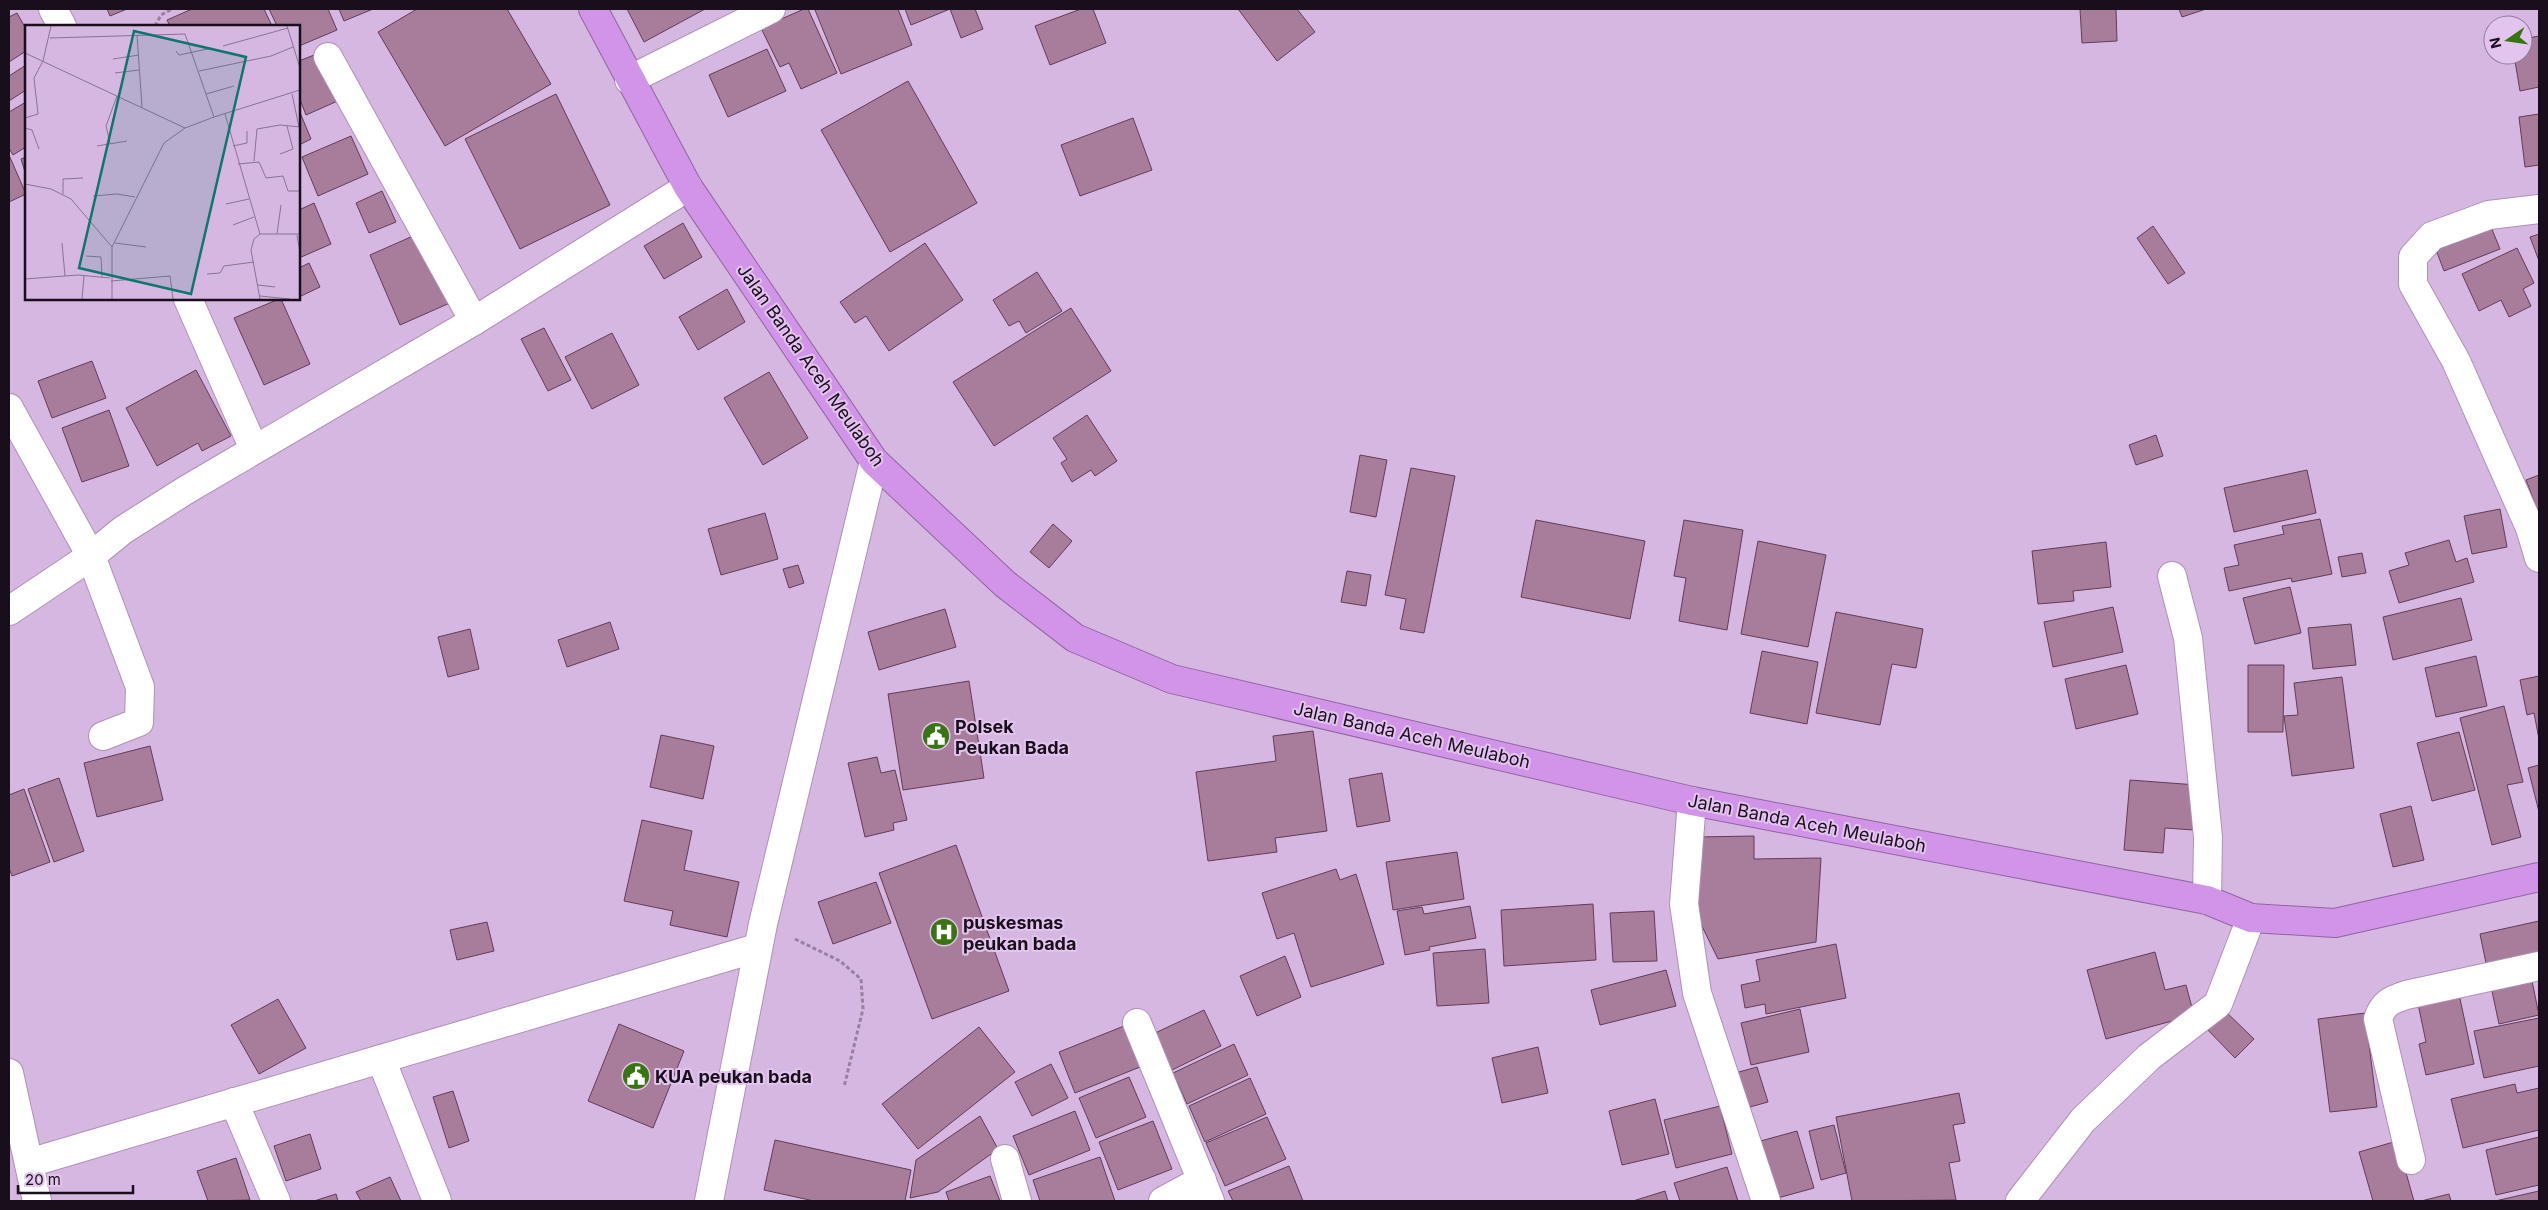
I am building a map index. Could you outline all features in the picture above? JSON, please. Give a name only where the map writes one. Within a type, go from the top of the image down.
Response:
[{"type":"highway","name":"Jalan Banda Aceh Meulaboh","points":[[593,9],[629,80],[688,187],[874,461],[1004,584],[1075,638],[1163,675],[1692,801],[2207,900],[2251,918],[2335,923],[2539,877]]},
{"type":"street","points":[[53,9],[61,25]]},
{"type":"street","points":[[629,80],[771,9]]},
{"type":"street","points":[[328,57],[474,321]]},
{"type":"street","points":[[9,611],[91,556],[123,530],[254,449],[474,321],[688,187]]},
{"type":"street","points":[[2539,209],[2489,215],[2432,236],[2413,256],[2413,284],[2456,361],[2530,528],[2539,558]]},
{"type":"street","points":[[188,300],[254,449]]},
{"type":"street","points":[[9,408],[91,556],[140,687],[139,722],[103,736]]},
{"type":"street","points":[[709,1201],[760,936],[874,461]]},
{"type":"street","points":[[2172,576],[2188,638],[2208,837],[2207,900]]},
{"type":"street","points":[[1692,801],[1684,904],[1697,994],[1766,1201]]},
{"type":"street","points":[[2020,1201],[2083,1120],[2149,1057],[2218,1004],[2251,918]]},
{"type":"street","points":[[29,1162],[381,1059],[760,936]]},
{"type":"street","points":[[2411,1160],[2378,1019],[2382,1008],[2389,1001],[2406,995],[2539,966]]},
{"type":"street","points":[[1137,1023],[1206,1191],[1163,1201]]},
{"type":"street","points":[[381,1059],[437,1201]]},
{"type":"street","points":[[9,1074],[37,1201]]},
{"type":"street","points":[[234,1102],[276,1201]]},
{"type":"street","points":[[1005,1159],[1017,1201]]},
{"type":"path","points":[[156,25],[161,15],[172,9]]},
{"type":"path","points":[[760,936],[840,961],[861,979],[863,1009],[844,1087]]},
{"type":"building","points":[[107,9],[127,9],[110,16]]},
{"type":"building","points":[[192,9],[264,9],[272,25],[170,25],[167,20]]},
{"type":"building","points":[[269,9],[328,9],[337,30],[300,46],[300,25],[277,25]]},
{"type":"building","points":[[339,9],[373,9],[344,21]]},
{"type":"building","points":[[417,9],[507,9],[551,84],[445,146],[378,32]]},
{"type":"building","points":[[627,9],[705,9],[644,42]]},
{"type":"building","points":[[808,9],[837,73],[801,89],[789,63],[780,67],[761,28]]},
{"type":"building","points":[[898,9],[912,45],[841,74],[815,10]]},
{"type":"building","points":[[905,9],[950,9],[911,25]]},
{"type":"building","points":[[950,9],[975,9],[983,29],[961,38]]},
{"type":"building","points":[[1081,9],[1093,9],[1106,43],[1050,65],[1035,26]]},
{"type":"building","points":[[1238,9],[1297,9],[1315,32],[1277,61]]},
{"type":"building","points":[[2080,9],[2116,9],[2117,41],[2082,43]]},
{"type":"building","points":[[2179,9],[2206,9],[2182,17]]},
{"type":"building","points":[[17,13],[25,27],[25,52],[9,62],[9,17]]},
{"type":"building","points":[[2539,36],[2539,87],[2520,91],[2516,65],[2533,65],[2533,37]]},
{"type":"building","points":[[767,49],[786,91],[728,117],[709,75]]},
{"type":"building","points":[[319,53],[340,100],[306,115],[300,100],[300,61]]},
{"type":"building","points":[[25,66],[25,91],[9,101],[9,76]]},
{"type":"building","points":[[908,81],[977,203],[890,252],[821,130]]},
{"type":"building","points":[[556,94],[610,205],[520,249],[465,139]]},
{"type":"building","points":[[25,103],[25,148],[13,155],[9,148],[9,112]]},
{"type":"building","points":[[300,112],[311,139],[300,144]]},
{"type":"building","points":[[2539,114],[2539,165],[2525,167],[2519,117]]},
{"type":"building","points":[[1133,118],[1152,170],[1080,196],[1061,145]]},
{"type":"building","points":[[351,136],[368,174],[318,196],[302,157]]},
{"type":"building","points":[[9,155],[25,194],[9,202]]},
{"type":"building","points":[[25,157],[25,172],[21,159]]},
{"type":"building","points":[[382,191],[396,222],[369,233],[356,203]]},
{"type":"building","points":[[314,203],[331,244],[300,258],[300,210]]},
{"type":"building","points":[[2487,217],[2500,249],[2444,271],[2432,239]]},
{"type":"building","points":[[683,223],[702,257],[664,279],[644,246]]},
{"type":"building","points":[[2153,226],[2185,273],[2168,284],[2137,238]]},
{"type":"building","points":[[422,232],[452,302],[400,325],[370,255]]},
{"type":"building","points":[[2539,234],[2539,261],[2530,237]]},
{"type":"building","points":[[925,243],[963,300],[889,351],[866,316],[855,323],[840,302]]},
{"type":"building","points":[[2517,248],[2534,283],[2523,289],[2531,306],[2509,317],[2501,300],[2479,311],[2462,274]]},
{"type":"building","points":[[309,263],[320,287],[300,297],[300,268]]},
{"type":"building","points":[[1037,272],[1062,311],[1026,333],[1019,321],[1009,326],[993,300]]},
{"type":"building","points":[[727,289],[745,322],[698,350],[679,317]]},
{"type":"building","points":[[277,300],[281,300],[310,364],[264,385],[234,318]]},
{"type":"building","points":[[1071,308],[1111,371],[994,446],[953,382]]},
{"type":"building","points":[[544,328],[571,380],[548,391],[521,339]]},
{"type":"building","points":[[612,333],[639,385],[592,409],[565,357]]},
{"type":"building","points":[[92,361],[106,398],[52,418],[38,381]]},
{"type":"building","points":[[196,370],[231,436],[202,451],[198,443],[157,466],[126,408]]},
{"type":"building","points":[[769,372],[808,438],[763,465],[724,398]]},
{"type":"building","points":[[109,410],[129,466],[82,482],[62,428]]},
{"type":"building","points":[[1087,415],[1117,461],[1095,476],[1091,470],[1072,482],[1061,463],[1067,459],[1053,438]]},
{"type":"building","points":[[2156,435],[2163,456],[2136,465],[2129,445]]},
{"type":"building","points":[[1360,455],[1387,460],[1376,517],[1350,512]]},
{"type":"building","points":[[1411,468],[1455,476],[1424,633],[1400,629],[1406,599],[1385,595]]},
{"type":"building","points":[[2307,470],[2316,513],[2234,532],[2224,488]]},
{"type":"building","points":[[2539,475],[2539,514],[2526,480]]},
{"type":"building","points":[[2500,509],[2507,547],[2472,554],[2464,516]]},
{"type":"building","points":[[765,513],[778,559],[721,575],[708,529]]},
{"type":"building","points":[[2320,519],[2332,574],[2292,582],[2291,578],[2229,591],[2224,568],[2239,565],[2234,545],[2284,534],[2282,526]]},
{"type":"building","points":[[1536,520],[1645,541],[1630,619],[1521,597]]},
{"type":"building","points":[[1684,520],[1743,530],[1727,630],[1679,621],[1686,578],[1674,576]]},
{"type":"building","points":[[1053,524],[1072,541],[1049,568],[1030,552]]},
{"type":"building","points":[[2449,540],[2456,562],[2467,558],[2474,582],[2399,603],[2389,571],[2409,565],[2405,553]]},
{"type":"building","points":[[1758,541],[1826,555],[1808,647],[1741,634]]},
{"type":"building","points":[[2106,542],[2111,587],[2073,591],[2074,601],[2038,604],[2032,551]]},
{"type":"building","points":[[2362,553],[2366,573],[2342,577],[2338,557]]},
{"type":"building","points":[[798,565],[804,583],[789,588],[783,569]]},
{"type":"building","points":[[1347,571],[1371,575],[1366,606],[1341,602]]},
{"type":"building","points":[[2290,587],[2301,633],[2255,644],[2243,598]]},
{"type":"building","points":[[2461,598],[2472,640],[2393,660],[2383,617]]},
{"type":"building","points":[[2113,607],[2123,652],[2053,667],[2044,622]]},
{"type":"building","points":[[945,609],[956,647],[879,670],[868,632]]},
{"type":"building","points":[[1836,612],[1923,629],[1916,668],[1892,664],[1880,725],[1816,713]]},
{"type":"building","points":[[610,622],[619,649],[567,667],[558,640]]},
{"type":"building","points":[[2351,624],[2356,665],[2313,669],[2308,628]]},
{"type":"building","points":[[470,629],[479,669],[448,677],[438,637]]},
{"type":"building","points":[[1762,651],[1818,662],[1807,724],[1750,713]]},
{"type":"building","points":[[2476,656],[2487,706],[2436,717],[2425,668]]},
{"type":"building","points":[[2126,665],[2138,714],[2076,729],[2065,679]]},
{"type":"building","points":[[2248,665],[2284,665],[2283,732],[2248,732]]},
{"type":"building","points":[[2539,676],[2539,739],[2534,713],[2527,715],[2520,680]]},
{"type":"building","points":[[2342,677],[2354,768],[2292,776],[2284,716],[2298,715],[2294,683]]},
{"type":"building","name":"Polsek Peukan Bada","points":[[969,681],[984,778],[903,790],[888,694]]},
{"type":"building","points":[[2504,706],[2523,782],[2507,785],[2521,837],[2492,845],[2460,718]]},
{"type":"building","points":[[1313,731],[1327,831],[1275,838],[1277,852],[1208,861],[1196,772],[1276,761],[1273,736]]},
{"type":"building","points":[[2459,732],[2475,790],[2432,801],[2417,743]]},
{"type":"building","points":[[661,735],[714,746],[703,799],[650,787]]},
{"type":"building","points":[[150,746],[163,800],[97,817],[84,763]]},
{"type":"building","points":[[877,757],[881,773],[895,770],[907,820],[893,823],[894,830],[865,837],[848,763]]},
{"type":"building","points":[[2539,765],[2539,812],[2528,768]]},
{"type":"building","points":[[1382,773],[1390,821],[1357,827],[1349,779]]},
{"type":"building","points":[[59,778],[84,851],[54,862],[28,789]]},
{"type":"building","points":[[2130,780],[2197,785],[2194,830],[2165,828],[2163,853],[2124,850]]},
{"type":"building","points":[[24,789],[50,862],[12,876],[9,868],[9,795]]},
{"type":"building","points":[[2411,806],[2424,860],[2393,867],[2380,814]]},
{"type":"building","points":[[642,820],[692,831],[684,870],[739,882],[727,937],[670,925],[673,911],[624,901]]},
{"type":"building","points":[[1754,836],[1754,859],[1821,858],[1816,942],[1718,959],[1697,916],[1697,837]]},
{"type":"building","name":"puskesmas peukan bada","points":[[956,845],[1009,991],[932,1019],[879,873]]},
{"type":"building","points":[[1457,852],[1464,899],[1393,910],[1386,862]]},
{"type":"building","points":[[1336,869],[1340,880],[1356,874],[1384,964],[1311,987],[1294,933],[1277,939],[1262,893]]},
{"type":"building","points":[[876,882],[891,923],[833,944],[818,902]]},
{"type":"building","points":[[1593,904],[1596,960],[1504,966],[1501,910]]},
{"type":"building","points":[[1470,906],[1476,938],[1429,947],[1430,950],[1405,955],[1397,911],[1422,907],[1424,914]]},
{"type":"building","points":[[1654,911],[1657,961],[1613,962],[1610,913]]},
{"type":"building","points":[[2539,921],[2539,957],[2487,968],[2480,934]]},
{"type":"building","points":[[487,922],[494,951],[457,960],[450,930]]},
{"type":"building","points":[[1836,944],[1846,998],[1766,1014],[1765,1004],[1745,1008],[1741,985],[1760,981],[1756,960]]},
{"type":"building","points":[[1485,949],[1489,1003],[1437,1006],[1433,953]]},
{"type":"building","points":[[2155,952],[2165,990],[2186,985],[2194,1015],[2106,1039],[2087,970]]},
{"type":"building","points":[[1285,956],[1301,997],[1257,1016],[1240,976]]},
{"type":"building","points":[[1666,970],[1676,1006],[1600,1025],[1591,990]]},
{"type":"building","points":[[2532,981],[2539,1015],[2499,1024],[2492,991]]},
{"type":"building","points":[[2459,994],[2474,1064],[2426,1075],[2419,1044],[2426,1042],[2418,1004]]},
{"type":"building","points":[[278,999],[306,1048],[259,1074],[231,1025]]},
{"type":"building","points":[[2222,1008],[2254,1039],[2235,1058],[2204,1026]]},
{"type":"building","points":[[1800,1009],[1809,1052],[1751,1065],[1741,1023]]},
{"type":"building","points":[[1204,1010],[1221,1046],[1170,1071],[1153,1034]]},
{"type":"building","points":[[2365,1013],[2377,1107],[2330,1112],[2318,1019]]},
{"type":"building","points":[[2539,1018],[2539,1066],[2484,1078],[2474,1031]]},
{"type":"building","name":"KUA peukan bada","points":[[619,1024],[684,1051],[653,1128],[588,1101]]},
{"type":"building","points":[[1124,1026],[1140,1067],[1075,1093],[1059,1052]]},
{"type":"building","points":[[979,1027],[1015,1072],[918,1149],[882,1104]]},
{"type":"building","points":[[1234,1044],[1248,1075],[1187,1104],[1173,1073]]},
{"type":"building","points":[[1538,1047],[1548,1093],[1502,1103],[1492,1058]]},
{"type":"building","points":[[1051,1064],[1068,1098],[1032,1116],[1015,1082]]},
{"type":"building","points":[[1757,1067],[1768,1102],[1739,1110],[1728,1075]]},
{"type":"building","points":[[1129,1077],[1146,1117],[1096,1138],[1079,1098]]},
{"type":"building","points":[[1250,1078],[1266,1114],[1205,1142],[1189,1106]]},
{"type":"building","points":[[2515,1084],[2517,1093],[2539,1088],[2539,1130],[2463,1148],[2451,1099]]},
{"type":"building","points":[[453,1091],[469,1141],[449,1148],[433,1097]]},
{"type":"building","points":[[1959,1093],[1965,1123],[1953,1125],[1960,1161],[1949,1163],[1956,1200],[1852,1201],[1836,1117]]},
{"type":"building","points":[[1655,1099],[1669,1154],[1622,1165],[1609,1111]]},
{"type":"building","points":[[1720,1106],[1732,1154],[1676,1168],[1664,1120]]},
{"type":"building","points":[[1075,1111],[1090,1150],[1029,1175],[1013,1136]]},
{"type":"building","points":[[980,1116],[998,1149],[938,1192],[910,1198],[916,1160]]},
{"type":"building","points":[[1267,1117],[1286,1159],[1225,1186],[1206,1143]]},
{"type":"building","points":[[1153,1121],[1172,1169],[1118,1190],[1099,1142]]},
{"type":"building","points":[[1834,1125],[1846,1173],[1821,1180],[1809,1131]]},
{"type":"building","points":[[1797,1131],[1814,1188],[1774,1199],[1757,1142]]},
{"type":"building","points":[[310,1134],[321,1169],[286,1181],[274,1146]]},
{"type":"building","points":[[2539,1137],[2539,1185],[2496,1195],[2486,1150]]},
{"type":"building","points":[[775,1140],[911,1170],[905,1201],[814,1201],[764,1190]]},
{"type":"building","points":[[2397,1141],[2414,1201],[2373,1201],[2359,1152]]},
{"type":"building","points":[[1100,1157],[1115,1201],[1040,1201],[1033,1180]]},
{"type":"building","points":[[236,1158],[250,1200],[208,1201],[197,1171]]},
{"type":"building","points":[[1289,1166],[1303,1201],[1233,1201],[1228,1191]]},
{"type":"building","points":[[1727,1167],[1738,1201],[1680,1201],[1674,1183]]},
{"type":"building","points":[[990,1176],[1000,1201],[949,1201],[946,1192]]},
{"type":"building","points":[[390,1177],[401,1201],[361,1201],[356,1192]]},
{"type":"building","points":[[1665,1191],[1668,1201],[1633,1201]]},
{"type":"building","points":[[2539,1191],[2539,1201],[2495,1201]]},
{"type":"building","points":[[336,1194],[338,1201],[314,1201]]},
{"type":"building","points":[[2449,1194],[2451,1201],[2421,1201]]},
{"type":"place","name":"Polsek Peukan Bada","points":[[936,736]]},
{"type":"place","name":"puskesmas peukan bada","points":[[944,932]]},
{"type":"place","name":"KUA peukan bada","points":[[636,1076]]}]
